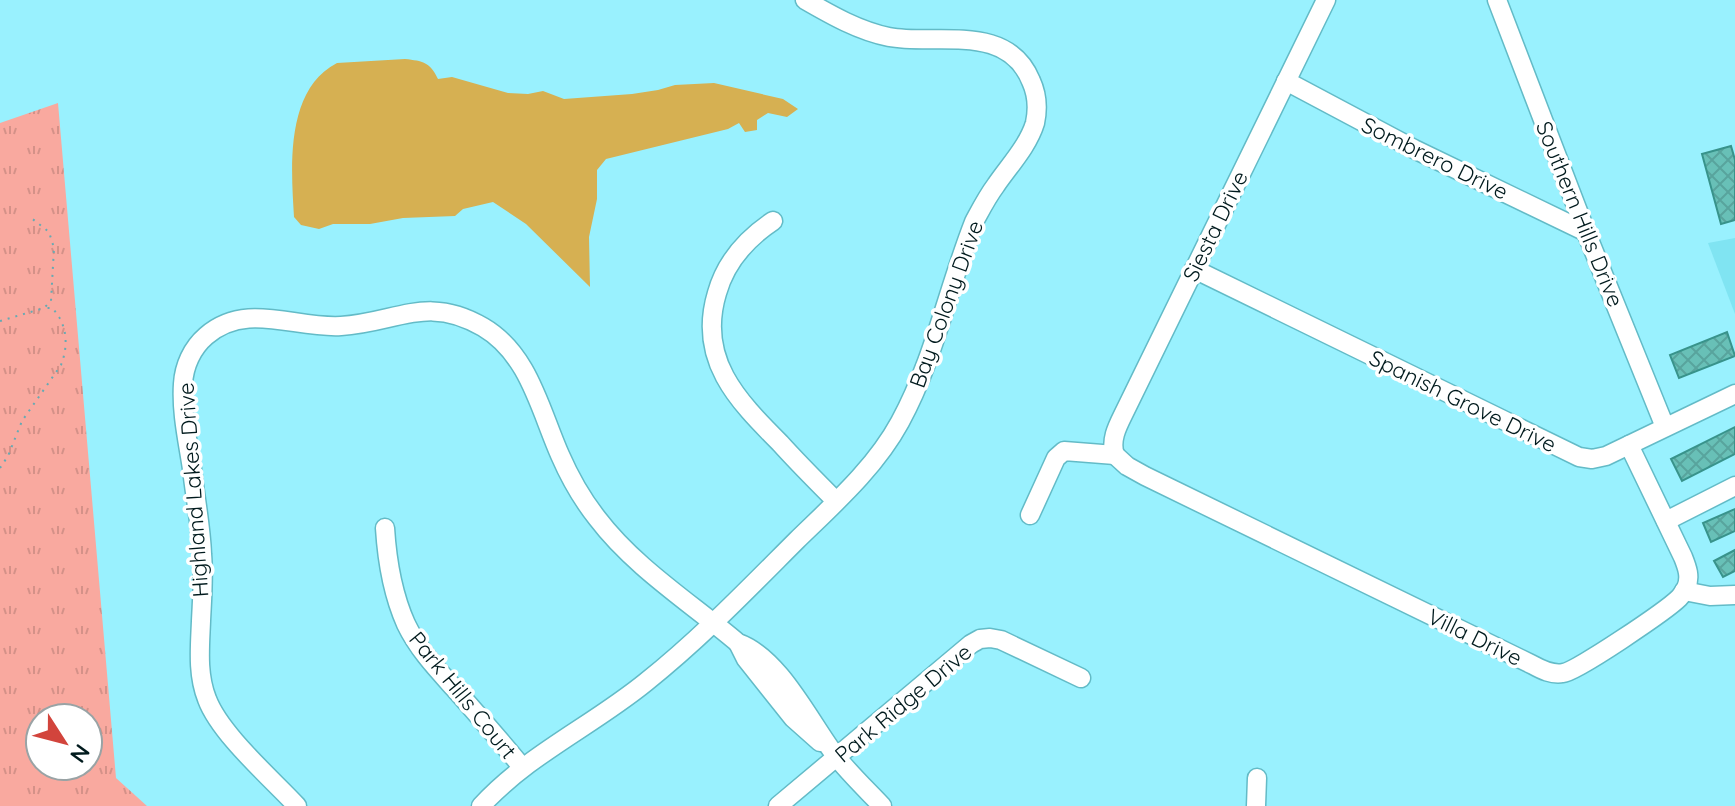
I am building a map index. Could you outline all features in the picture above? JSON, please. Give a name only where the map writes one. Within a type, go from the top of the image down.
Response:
[{"type":"street","name":"Bay Colony Drive","points":[[714,623],[836,501],[888,442],[910,402],[974,222],[1028,140],[1037,106],[1035,90],[1024,67],[1006,50],[993,44],[977,40],[886,36],[850,24],[805,0]]},
{"type":"street","name":"Siesta Drive","points":[[1115,455],[1113,449],[1117,427],[1326,0]]},
{"type":"street","name":"Southern Hills Drive","points":[[1497,0],[1665,427]]},
{"type":"street","name":"Sombrero Drive","points":[[1286,81],[1414,149],[1586,232]]},
{"type":"street","points":[[773,221],[745,243],[723,275],[712,317],[714,347],[724,377],[743,405],[836,501]]},
{"type":"street","name":"Spanish Grove Drive","points":[[1194,269],[1579,457],[1592,459],[1606,456],[1735,394]]},
{"type":"street","name":"Highland Lakes Drive","points":[[297,806],[228,732],[203,689],[200,658],[202,555],[182,386],[184,372],[196,345],[206,335],[244,318],[341,326],[421,311],[452,314],[483,327],[497,337],[519,361],[568,473],[599,522],[641,565],[738,643],[746,659],[779,688],[793,718],[836,757],[882,806]]},
{"type":"street","points":[[1629,445],[1688,572],[1684,591],[1710,596],[1735,595]]},
{"type":"street","points":[[1030,515],[1060,453],[1115,455]]},
{"type":"street","name":"Villa Drive","points":[[1115,455],[1145,476],[1554,674],[1569,672],[1582,665],[1676,601],[1684,591]]},
{"type":"street","points":[[1666,521],[1735,486]]},
{"type":"street","name":"Park Hills Court","points":[[385,528],[395,590],[413,637],[432,664],[522,767]]},
{"type":"street","points":[[481,806],[522,767],[627,697],[714,623]]},
{"type":"street","name":"Park Ridge Drive","points":[[778,806],[980,639],[1001,640],[1081,678]]},
{"type":"street","points":[[1256,806],[1257,778]]},
{"type":"path","points":[[31,218],[49,232],[54,248],[51,301],[44,308]]},
{"type":"path","points":[[0,321],[52,308],[60,316],[64,330],[65,355],[22,421],[0,468]]},
{"type":"shaded area","points":[[405,59],[425,63],[438,79],[452,77],[508,93],[543,91],[564,99],[714,83],[783,99],[798,109],[787,117],[768,113],[757,120],[757,130],[745,132],[739,123],[728,129],[606,159],[597,170],[597,199],[589,237],[590,287],[526,224],[493,202],[463,209],[455,216],[403,218],[370,224],[333,224],[319,229],[301,225],[294,217],[292,176],[295,131],[308,91],[320,75],[337,63]]},
{"type":"shaded area","points":[[1735,238],[1735,314],[1708,243]]},
{"type":"green space","points":[[58,103],[116,778],[147,806],[0,806],[0,123]]},
{"type":"building","points":[[1731,146],[1735,160],[1735,220],[1721,224],[1702,154]]},
{"type":"building","points":[[1727,332],[1735,356],[1679,378],[1670,355]]},
{"type":"building","points":[[1735,427],[1735,454],[1682,481],[1671,459]]},
{"type":"building","points":[[1735,509],[1735,531],[1711,542],[1703,523]]},
{"type":"building","points":[[1735,550],[1735,571],[1723,577],[1714,561]]}]
